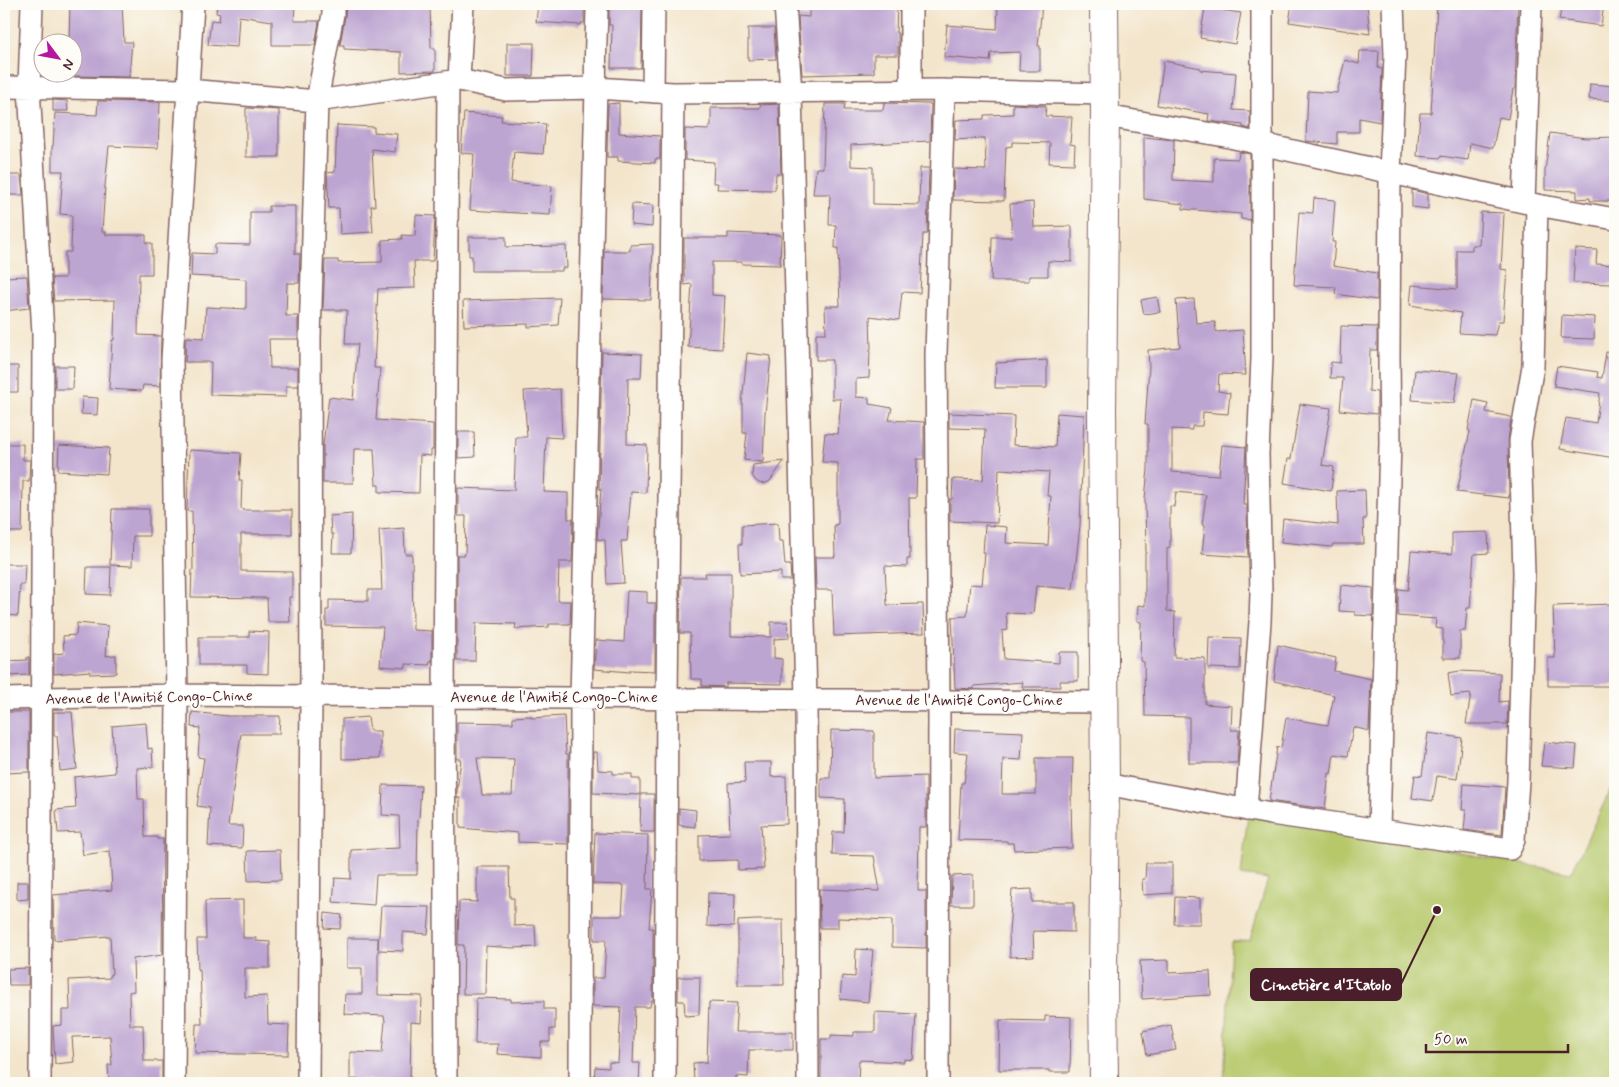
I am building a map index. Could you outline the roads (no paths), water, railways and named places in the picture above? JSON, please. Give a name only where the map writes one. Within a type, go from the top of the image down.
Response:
[{"type":"highway","points":[[1104,4],[1102,410],[1105,702],[1104,1083]]},
{"type":"street","points":[[32,4],[28,87],[43,334],[40,1083]]},
{"type":"street","points":[[174,1083],[177,695],[172,360],[192,4]]},
{"type":"street","points":[[308,1083],[311,696],[310,338],[317,101],[333,14],[333,4]]},
{"type":"street","points":[[446,1083],[444,697],[454,81],[463,4]]},
{"type":"street","points":[[580,1083],[581,698],[596,88],[594,64],[597,4]]},
{"type":"street","points":[[654,4],[662,92],[666,699],[665,1083]]},
{"type":"street","points":[[785,4],[791,92],[806,700],[808,1083]]},
{"type":"street","points":[[911,4],[911,90]]},
{"type":"street","points":[[1246,810],[1261,593],[1258,454],[1262,358],[1262,4]]},
{"type":"street","points":[[1379,829],[1390,443],[1390,173],[1395,55],[1393,4]]},
{"type":"street","points":[[1105,784],[1246,810],[1510,849],[1514,840],[1518,781],[1524,562],[1520,441],[1533,366],[1530,204],[1531,4]]},
{"type":"street","points":[[4,87],[188,90],[317,101],[454,81],[506,90],[596,88],[662,92],[944,90],[1104,105],[1390,173],[1530,204],[1615,219]]},
{"type":"street","points":[[938,1083],[939,701],[936,354],[944,90]]},
{"type":"street","name":"Avenue de l'Amitié Congo-Chine","points":[[4,699],[177,695],[1105,702]]},
{"type":"place","name":"Cimetière d'Itatolo","points":[[1437,910]]}]
